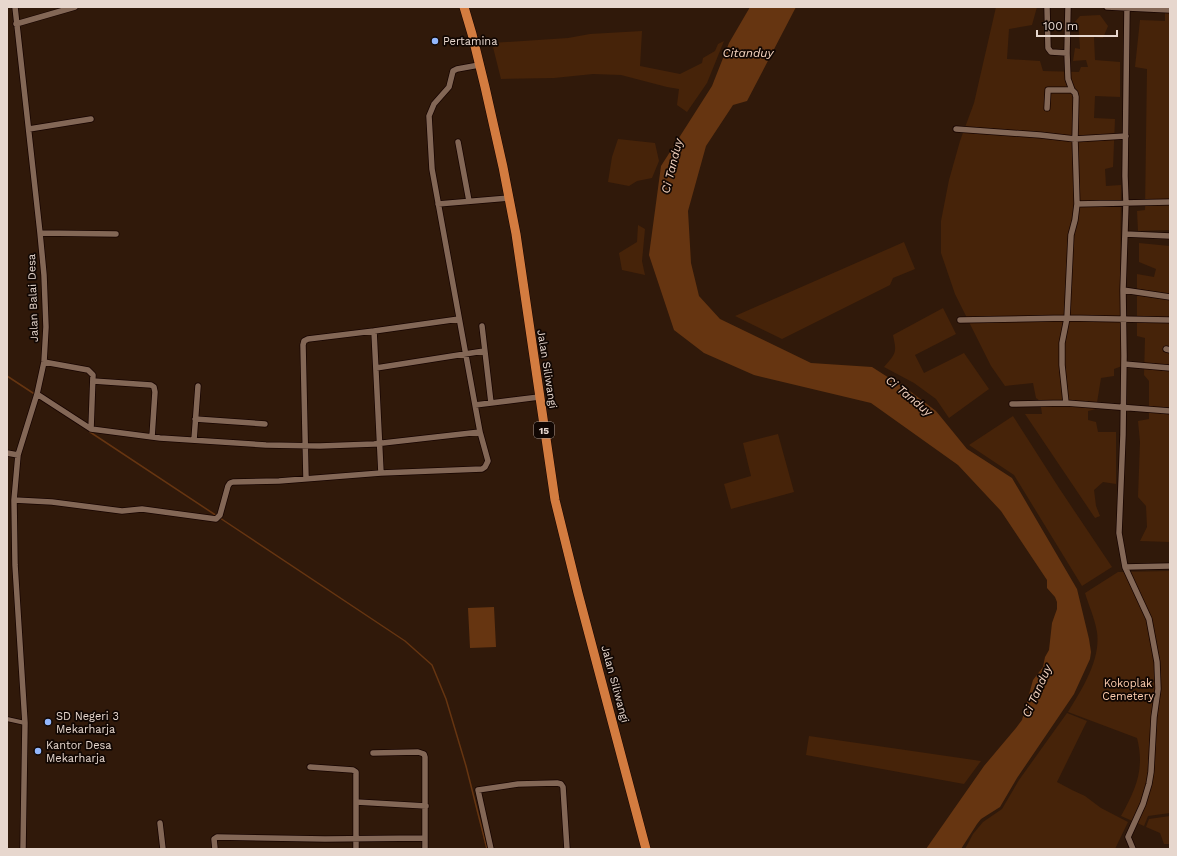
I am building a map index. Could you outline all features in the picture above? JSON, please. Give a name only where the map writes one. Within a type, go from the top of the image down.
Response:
[{"type":"highway","name":"Jalan Siliwangi","points":[[464,7],[472,34],[503,167],[516,234],[555,500],[646,849]]},
{"type":"street","name":"Jalan Balai Desa","points":[[15,7],[40,232],[44,275],[46,327],[44,362],[37,394],[18,455],[14,500],[15,565],[25,723],[23,849]]},
{"type":"street","points":[[16,24],[75,7]]},
{"type":"street","points":[[1047,7],[1048,48],[1050,52],[1067,53]]},
{"type":"street","points":[[1066,403],[1062,365],[1062,344],[1067,318],[1071,235],[1075,220],[1076,204],[1076,97],[1068,79],[1068,7]]},
{"type":"street","points":[[1107,7],[1170,10]]},
{"type":"street","points":[[1127,8],[1126,203],[1123,290],[1123,435],[1119,534],[1124,567],[1149,619],[1156,662],[1158,689],[1154,717],[1149,784],[1143,804],[1128,837],[1133,849]]},
{"type":"street","points":[[14,500],[52,502],[122,511],[142,509],[218,517],[230,483],[279,481],[381,472],[482,469],[485,467],[488,461],[480,432],[465,355],[460,319],[432,170],[429,116],[430,110],[448,86],[454,71],[479,65]]},
{"type":"street","points":[[1047,108],[1048,90],[1072,90]]},
{"type":"street","points":[[29,129],[91,119]]},
{"type":"street","points":[[956,129],[1075,139],[1126,136]]},
{"type":"street","points":[[458,142],[469,201]]},
{"type":"street","points":[[438,204],[509,198]]},
{"type":"street","points":[[1076,204],[1170,202]]},
{"type":"street","points":[[40,232],[116,234]]},
{"type":"street","points":[[1125,234],[1170,236]]},
{"type":"street","points":[[1123,290],[1170,297]]},
{"type":"street","points":[[960,320],[1067,318],[1170,320]]},
{"type":"street","points":[[306,478],[304,341],[308,338],[374,331],[460,319]]},
{"type":"street","points":[[482,326],[491,403]]},
{"type":"street","points":[[374,331],[381,472]]},
{"type":"street","points":[[376,368],[484,352]]},
{"type":"street","points":[[44,362],[88,370],[93,375],[91,429]]},
{"type":"street","points":[[1124,364],[1170,368]]},
{"type":"street","points":[[93,381],[151,385],[154,388],[152,437]]},
{"type":"street","points":[[194,440],[198,386]]},
{"type":"street","points":[[37,394],[91,429],[152,437],[306,446],[379,443],[480,432]]},
{"type":"street","points":[[475,405],[539,396]]},
{"type":"street","points":[[1012,404],[1066,403],[1170,411]]},
{"type":"street","points":[[195,419],[265,424]]},
{"type":"street","points":[[7,453],[18,455]]},
{"type":"street","points":[[1124,567],[1170,566]]},
{"type":"street","points":[[7,719],[25,723]]},
{"type":"street","points":[[373,753],[418,752],[424,754],[426,806],[425,849]]},
{"type":"street","points":[[310,767],[354,770],[356,774],[356,849]]},
{"type":"street","points":[[491,849],[478,790],[518,784],[557,783],[561,784],[562,787],[567,849]]},
{"type":"street","points":[[356,802],[426,806]]},
{"type":"street","points":[[160,823],[163,849]]},
{"type":"street","points":[[215,849],[214,839],[217,837],[356,839],[425,838]]},
{"type":"green space","points":[[996,7],[1037,7],[1032,25],[1009,29],[1007,59],[1040,61],[1043,71],[1079,72],[1081,67],[1088,67],[1086,60],[1073,61],[1075,48],[1080,49],[1079,32],[1073,24],[1080,16],[1100,15],[1108,26],[1103,38],[1094,37],[1095,60],[1120,62],[1120,97],[1095,96],[1094,118],[1115,119],[1113,167],[1105,169],[1106,186],[1121,185],[1120,306],[1122,366],[1114,369],[1114,376],[1101,378],[1096,409],[1088,411],[1088,420],[1096,422],[1098,432],[1116,432],[1116,484],[1103,482],[1094,490],[1096,506],[1100,516],[1095,518],[1025,414],[1042,414],[1040,401],[1036,398],[1033,383],[1005,386],[991,366],[955,294],[941,253],[941,221],[949,180],[960,141],[974,103]]},
{"type":"green space","points":[[1165,7],[1170,7],[1170,230],[1138,231],[1137,211],[1145,210],[1147,69],[1135,67],[1140,20],[1165,21]]},
{"type":"green space","points":[[642,31],[640,66],[680,74],[702,63],[703,58],[715,51],[718,44],[724,41],[707,83],[687,112],[677,105],[679,89],[621,75],[593,74],[554,78],[501,79],[492,43],[568,38],[590,34]]},
{"type":"green space","points":[[618,139],[655,143],[659,161],[652,178],[637,181],[629,186],[608,182],[612,157]]},
{"type":"green space","points":[[638,225],[645,229],[642,261],[645,275],[622,270],[619,253],[637,242]]},
{"type":"green space","points":[[904,242],[915,269],[893,278],[890,285],[782,339],[735,316]]},
{"type":"green space","points":[[1139,243],[1170,246],[1170,542],[1140,541],[1147,527],[1146,506],[1138,497],[1140,442],[1138,421],[1149,419],[1149,381],[1144,375],[1145,338],[1137,336],[1137,274],[1154,277],[1156,269],[1139,262]]},
{"type":"green space","points":[[943,308],[956,334],[915,355],[924,373],[964,353],[989,389],[949,418],[936,399],[914,383],[884,367],[891,359],[895,349],[893,335]]},
{"type":"green space","points":[[1013,416],[1112,567],[1082,586],[1014,475],[969,445]]},
{"type":"green space","points":[[778,434],[794,492],[731,509],[724,484],[751,476],[743,443]]},
{"type":"green space","name":"Kokoplak Cemetery","points":[[1170,571],[1170,813],[1148,816],[1144,826],[1121,816],[1131,797],[1138,778],[1140,759],[1137,738],[1068,712],[1089,674],[1096,653],[1097,632],[1085,593],[1118,572]]},
{"type":"green space","points":[[1067,713],[1087,721],[1057,782],[1085,796],[1101,808],[1128,822],[1115,849],[965,849],[973,834],[983,822],[1002,809],[1019,780]]},
{"type":"green space","points":[[809,736],[981,761],[964,784],[806,755]]},
{"type":"green space","points":[[1170,816],[1170,844],[1164,844],[1160,833],[1146,827],[1149,819]]},
{"type":"water","name":"Citanduy","points":[[750,7],[796,7],[747,101],[733,105],[706,146],[688,211],[691,263],[699,296],[720,319],[811,363],[872,367],[911,392],[936,411],[967,449],[1012,478],[1077,589],[1089,639],[1091,652],[1090,659],[1074,694],[1017,778],[1000,807],[981,819],[961,849],[926,849],[984,766],[1022,720],[1033,680],[1043,667],[1045,657],[1049,650],[1052,623],[1057,609],[1055,597],[1047,588],[1047,580],[1001,511],[958,465],[871,403],[754,375],[704,353],[674,330],[649,255],[661,166],[712,86],[729,43]]},
{"type":"water","points":[[494,607],[496,647],[470,648],[468,608]]},
{"type":"waterway","points":[[7,376],[36,395]]},
{"type":"waterway","points":[[90,432],[217,516]]},
{"type":"waterway","points":[[220,518],[405,641],[432,665],[446,699],[466,766],[487,849]]},
{"type":"place","name":"Pertamina","points":[[435,41]]},
{"type":"place","name":"SD Negeri 3 Mekarharja","points":[[48,722]]},
{"type":"place","name":"Kantor Desa Mekarharja","points":[[38,751]]},
{"type":"water label","name":"Ci Tanduy","points":[[672,166]]},
{"type":"water label","name":"Ci Tanduy","points":[[909,396]]},
{"type":"water label","name":"Ci Tanduy","points":[[1037,691]]}]
